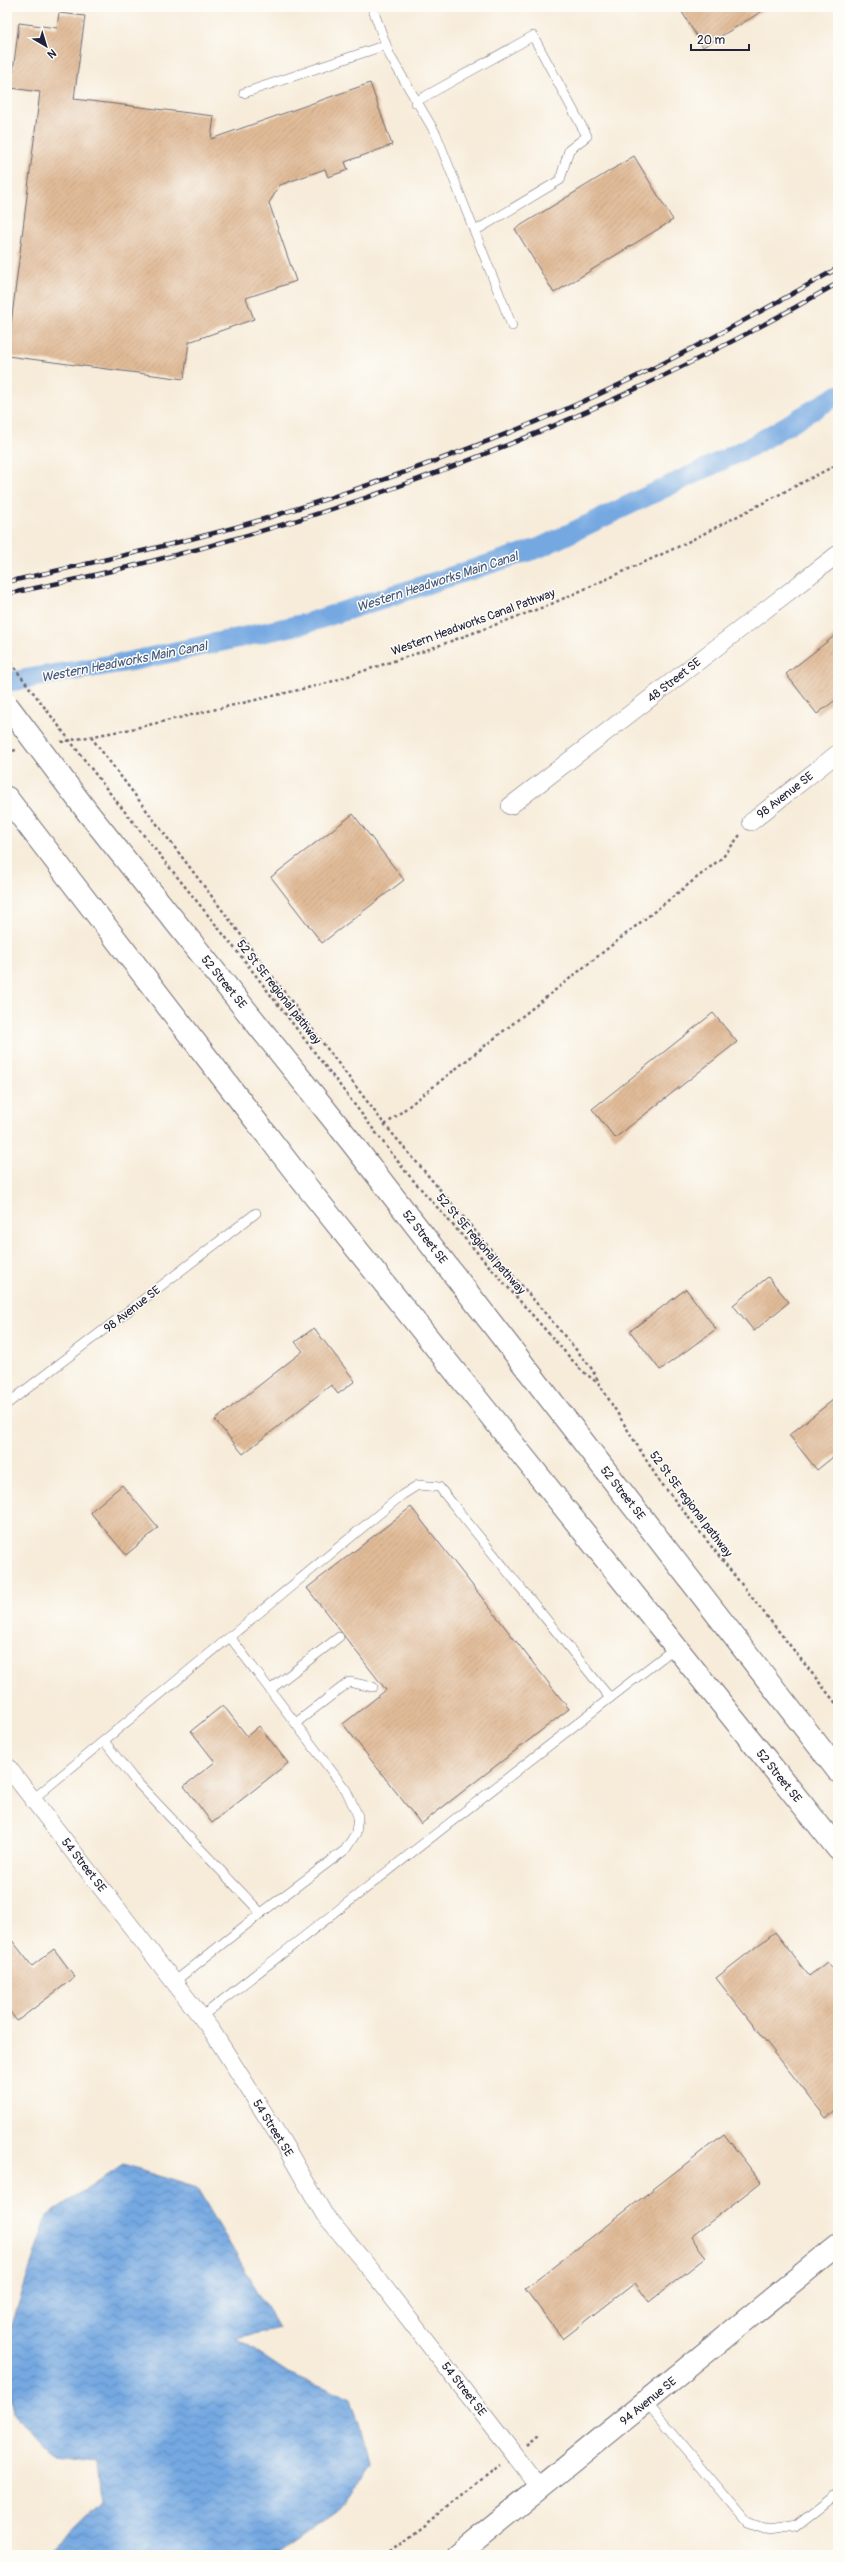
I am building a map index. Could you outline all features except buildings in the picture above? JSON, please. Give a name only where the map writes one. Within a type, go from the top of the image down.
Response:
[{"type":"main road","name":"52 Street SE","points":[[7,705],[89,814],[352,1143],[838,1771]]},
{"type":"main road","name":"52 Street SE","points":[[7,798],[303,1182],[838,1849]]},
{"type":"main road","name":"94 Avenue SE","points":[[457,2555],[541,2489],[838,2245]]},
{"type":"street","name":"48 Street SE","points":[[510,806],[838,554]]},
{"type":"street","name":"98 Avenue SE","points":[[750,822],[838,753]]},
{"type":"street","name":"54 Street SE","points":[[7,1766],[201,2017],[282,2141],[324,2214],[371,2270],[541,2489]]},
{"type":"lane","points":[[372,7],[386,46],[415,102],[436,134],[512,326]]},
{"type":"lane","points":[[415,102],[533,36],[587,136],[569,150],[560,180],[475,231]]},
{"type":"lane","points":[[244,93],[386,46]]},
{"type":"lane","name":"98 Avenue SE","points":[[7,1404],[256,1213]]},
{"type":"lane","points":[[33,1799],[402,1495],[418,1485],[439,1487],[610,1698]]},
{"type":"lane","points":[[174,1982],[261,1913],[345,1850],[356,1833],[358,1816],[346,1790],[297,1722],[230,1637]]},
{"type":"lane","points":[[271,1689],[339,1637]]},
{"type":"lane","points":[[201,2017],[676,1646]]},
{"type":"lane","points":[[297,1722],[349,1682],[373,1687]]},
{"type":"lane","points":[[104,1741],[133,1778],[261,1913]]},
{"type":"lane","points":[[646,2402],[747,2522],[768,2530],[796,2526],[838,2493]]},
{"type":"path","name":"Western Headworks Canal Pathway","points":[[385,1125],[91,736],[324,684],[424,652],[549,605],[672,550],[838,464]]},
{"type":"path","name":"52 St SE regional pathway","points":[[7,658],[109,792],[244,960],[406,1172],[580,1369],[600,1385],[658,1479],[838,1706]]},
{"type":"path","points":[[600,1385],[590,1366],[385,1125],[723,857],[750,822]]},
{"type":"path","points":[[386,2555],[540,2434]]},
{"type":"water","points":[[123,2165],[197,2188],[279,2328],[236,2338],[288,2373],[351,2398],[370,2460],[335,2516],[279,2555],[46,2555],[101,2502],[97,2461],[54,2456],[14,2414],[7,2366],[7,2339],[47,2216]]},
{"type":"waterway","name":"Western Headworks Main Canal","points":[[7,682],[132,661],[307,623],[539,548],[752,446],[838,395]]},
{"type":"railway","points":[[7,582],[200,537],[264,519],[339,495],[450,456],[559,412],[666,362],[838,268]]},
{"type":"railway","points":[[7,594],[117,570],[225,542],[331,509],[436,473],[539,432],[640,387],[740,337],[838,283]]}]
